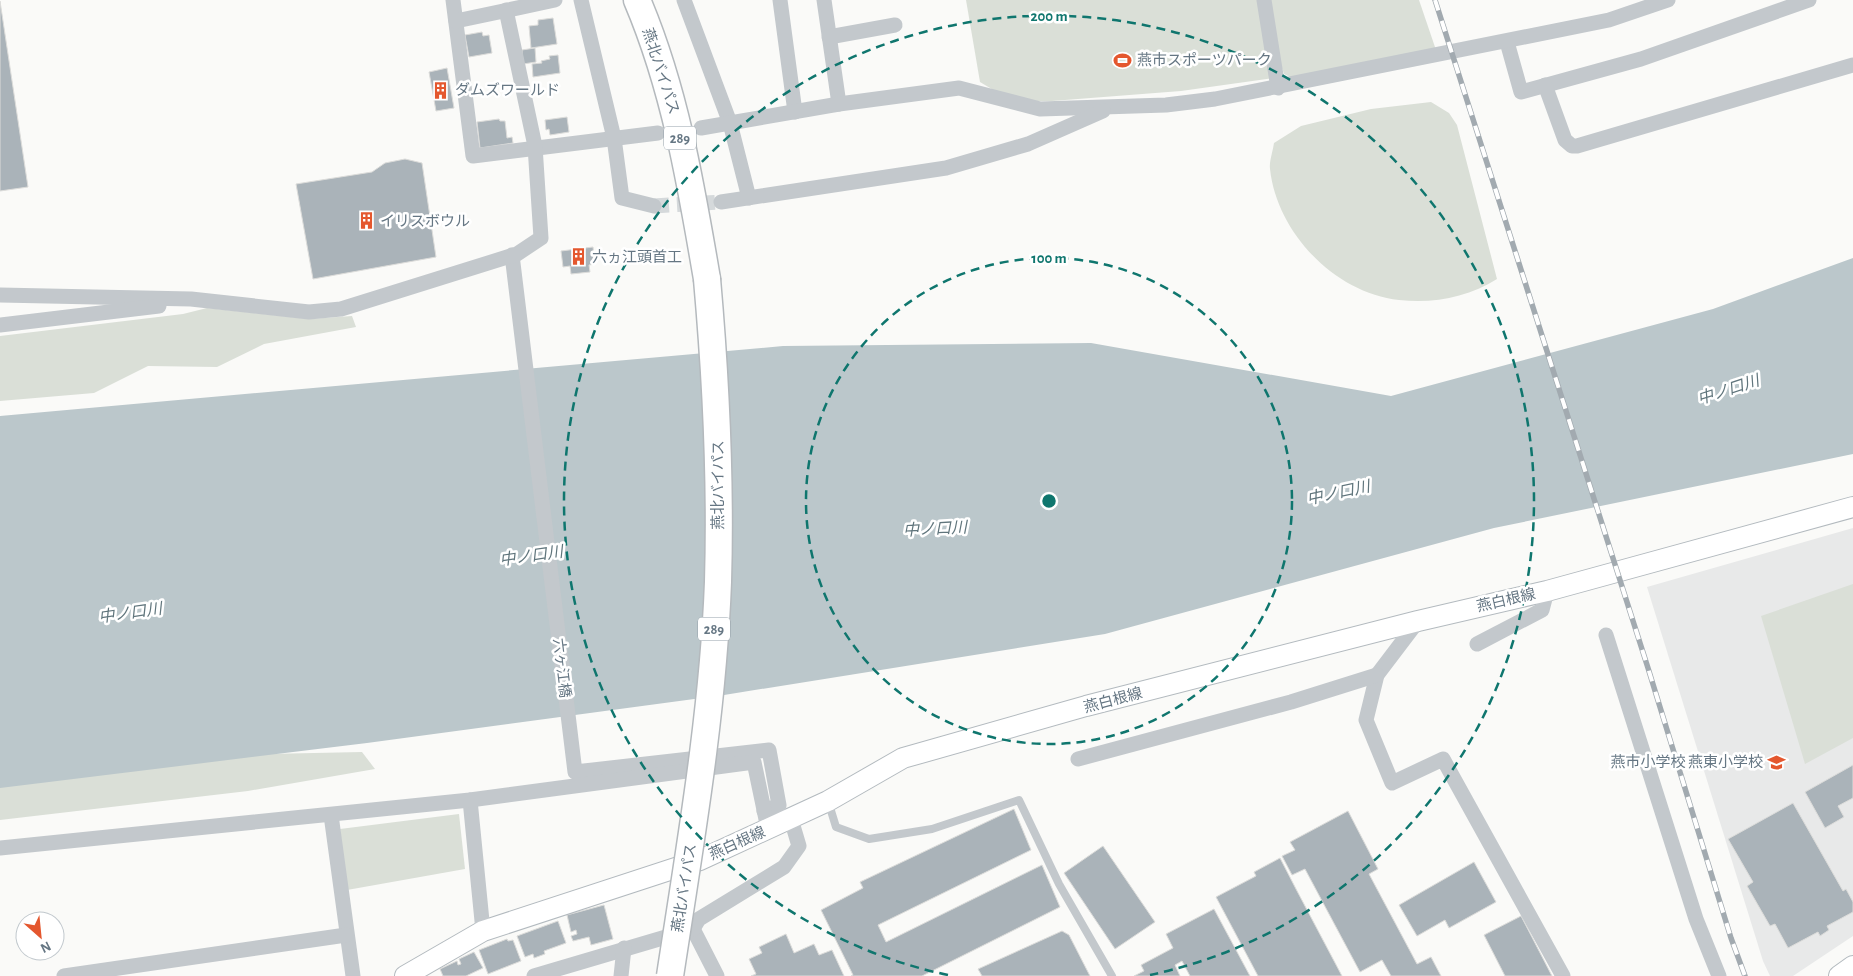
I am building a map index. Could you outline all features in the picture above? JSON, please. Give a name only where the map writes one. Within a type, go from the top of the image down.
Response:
[{"type":"highway","name":"燕北バイパス","points":[[637,0],[675,114],[690,181],[707,279],[718,443],[718,583],[707,727],[670,976]]},
{"type":"main road","name":"燕白根線","points":[[404,976],[483,932],[700,860],[766,820],[792,819],[828,802],[903,758],[1086,706],[1418,621],[1547,591],[1853,507]]},
{"type":"main road","points":[[1839,976],[1853,966]]},
{"type":"street","points":[[453,0],[473,156],[535,146],[658,133]]},
{"type":"street","points":[[456,21],[556,0]]},
{"type":"street","points":[[581,0],[614,138],[622,198],[654,206]]},
{"type":"street","points":[[684,0],[730,123],[749,198]]},
{"type":"street","points":[[780,0],[795,112]]},
{"type":"street","points":[[824,0],[839,104]]},
{"type":"street","points":[[1264,0],[1278,88]]},
{"type":"street","points":[[701,128],[839,104],[959,88],[1040,109],[1111,107],[1215,99],[1278,88],[1609,20],[1668,0]]},
{"type":"street","points":[[1507,42],[1521,92],[1641,59],[1809,0]]},
{"type":"street","points":[[0,295],[205,300],[309,312],[341,309],[517,254],[541,238],[535,146],[506,10]]},
{"type":"street","points":[[829,37],[895,25]]},
{"type":"street","points":[[1545,86],[1565,140],[1568,144],[1577,146],[1853,65]]},
{"type":"street","points":[[722,202],[946,168],[1028,144],[1111,107]]},
{"type":"street","name":"六ヶ江橋","points":[[512,254],[575,772],[769,750],[779,805],[766,820]]},
{"type":"street","points":[[0,326],[205,300]]},
{"type":"street","points":[[1477,644],[1542,610],[1547,591]]},
{"type":"street","points":[[1418,621],[1377,676],[1366,720],[1392,782],[1443,759],[1563,976]]},
{"type":"street","points":[[1606,635],[1696,919],[1719,976]]},
{"type":"street","points":[[1078,759],[1291,702],[1377,676]]},
{"type":"street","points":[[0,848],[470,800],[754,762],[766,820]]},
{"type":"street","points":[[470,800],[483,932]]},
{"type":"street","points":[[331,815],[353,976]]},
{"type":"street","points":[[534,976],[693,929],[700,919],[784,867],[799,846],[792,819]]},
{"type":"street","points":[[693,929],[717,976]]},
{"type":"street","points":[[64,976],[346,935]]},
{"type":"street","points":[[621,976],[624,948]]},
{"type":"lane","points":[[828,802],[836,827],[869,839],[932,829],[1019,800],[1060,884],[1112,976]]},
{"type":"shaded area","name":"燕市スポーツパーク","points":[[966,0],[1259,0],[1273,78],[1181,91],[1030,101],[995,91],[980,82]]},
{"type":"shaded area","points":[[1269,0],[1419,0],[1436,50],[1292,78],[1284,74],[1279,60]]},
{"type":"shaded area","points":[[1431,102],[1449,113],[1457,125],[1497,279],[1462,295],[1438,300],[1399,300],[1375,295],[1353,286],[1332,272],[1313,256],[1297,237],[1284,215],[1275,193],[1270,169],[1274,143],[1301,126],[1371,109]]},
{"type":"shaded area","points":[[207,308],[309,319],[352,316],[356,327],[264,344],[217,367],[148,366],[94,393],[0,401],[0,336],[183,314]]},
{"type":"shaded area","name":"燕市小学校 燕東小学校","points":[[1853,528],[1853,936],[1793,976],[1770,976],[1763,961],[1647,587]]},
{"type":"shaded area","points":[[1853,584],[1853,738],[1805,764],[1761,616]]},
{"type":"shaded area","points":[[362,752],[375,769],[248,791],[0,820],[0,779],[213,755]]},
{"type":"shaded area","points":[[459,814],[465,869],[347,890],[340,829]]},
{"type":"water","name":"中ノ口川","points":[[1853,258],[1853,454],[1494,528],[1105,634],[724,695],[367,743],[0,788],[0,416],[783,346],[1091,343],[1391,396],[1713,309]]},
{"type":"building","points":[[0,1],[28,187],[0,191]]},
{"type":"building","points":[[553,18],[557,44],[531,48],[529,26],[538,25],[538,20]]},
{"type":"building","points":[[482,32],[483,36],[489,35],[492,53],[469,57],[465,35]]},
{"type":"building","points":[[535,48],[536,62],[523,64],[522,50]]},
{"type":"building","points":[[558,55],[560,73],[533,77],[532,64],[542,63],[541,61],[550,59],[549,56]]},
{"type":"building","name":"ダムズワールド","points":[[447,68],[454,108],[436,111],[429,72]]},
{"type":"building","points":[[567,117],[569,132],[550,135],[549,129],[546,130],[545,120]]},
{"type":"building","points":[[499,119],[500,121],[505,121],[507,138],[512,137],[513,143],[480,148],[477,122]]},
{"type":"building","name":"イリスボウル","points":[[405,159],[422,163],[436,257],[313,279],[296,184],[372,172],[385,163]]},
{"type":"building","name":"六ヵ江頭首工","points":[[593,247],[595,264],[589,265],[590,272],[571,274],[570,266],[563,267],[561,251]]},
{"type":"building","points":[[1853,765],[1853,798],[1838,806],[1844,817],[1825,828],[1805,792]]},
{"type":"building","points":[[1793,803],[1843,891],[1846,889],[1853,902],[1853,912],[1827,926],[1829,930],[1820,936],[1818,932],[1788,948],[1775,924],[1770,926],[1747,886],[1753,882],[1728,839]]},
{"type":"building","points":[[1014,809],[1031,850],[878,925],[886,942],[1042,865],[1060,907],[922,976],[851,976],[853,975],[821,910],[863,888],[860,882]]},
{"type":"building","points":[[1348,811],[1378,869],[1369,874],[1417,964],[1431,957],[1441,976],[1391,976],[1382,960],[1360,972],[1305,869],[1292,875],[1282,856],[1295,850],[1290,842]]},
{"type":"building","points":[[1103,846],[1155,922],[1115,949],[1064,873]]},
{"type":"building","points":[[1280,858],[1342,976],[1258,976],[1216,897],[1256,876],[1254,872]]},
{"type":"building","points":[[1474,862],[1496,902],[1449,928],[1445,920],[1417,936],[1399,905]]},
{"type":"building","points":[[604,905],[613,939],[591,945],[589,937],[573,941],[571,936],[577,934],[576,930],[571,932],[567,915]]},
{"type":"building","points":[[1214,909],[1250,976],[1190,976],[1182,961],[1175,965],[1180,976],[1134,976],[1144,971],[1141,965],[1173,948],[1166,934]]},
{"type":"building","points":[[1521,916],[1552,976],[1505,976],[1484,935]]},
{"type":"building","points":[[558,921],[566,943],[544,951],[545,954],[534,958],[533,954],[525,957],[517,936]]},
{"type":"building","points":[[1062,931],[1069,935],[1090,976],[982,976],[978,969]]},
{"type":"building","points":[[786,934],[794,953],[814,944],[819,955],[832,950],[844,976],[751,976],[756,974],[749,959],[762,953],[759,947]]},
{"type":"building","points":[[507,939],[508,941],[513,940],[521,961],[488,974],[479,950]]},
{"type":"building","points":[[474,952],[483,968],[466,976],[443,976],[440,969],[457,961],[458,965],[461,964],[459,959]]},
{"type":"tunnel","points":[[654,206],[721,202]]},
{"type":"railway","points":[[1435,0],[1648,668],[1731,938],[1745,976]]},
{"type":"place","name":"燕市スポーツパーク","points":[[1123,60]]},
{"type":"place","name":"ダムズワールド","points":[[441,90]]},
{"type":"place","name":"イリスボウル","points":[[366,221]]},
{"type":"place","name":"六ヵ江頭首工","points":[[578,257]]},
{"type":"place","name":"燕市小学校 燕東小学校","points":[[1777,762]]}]
